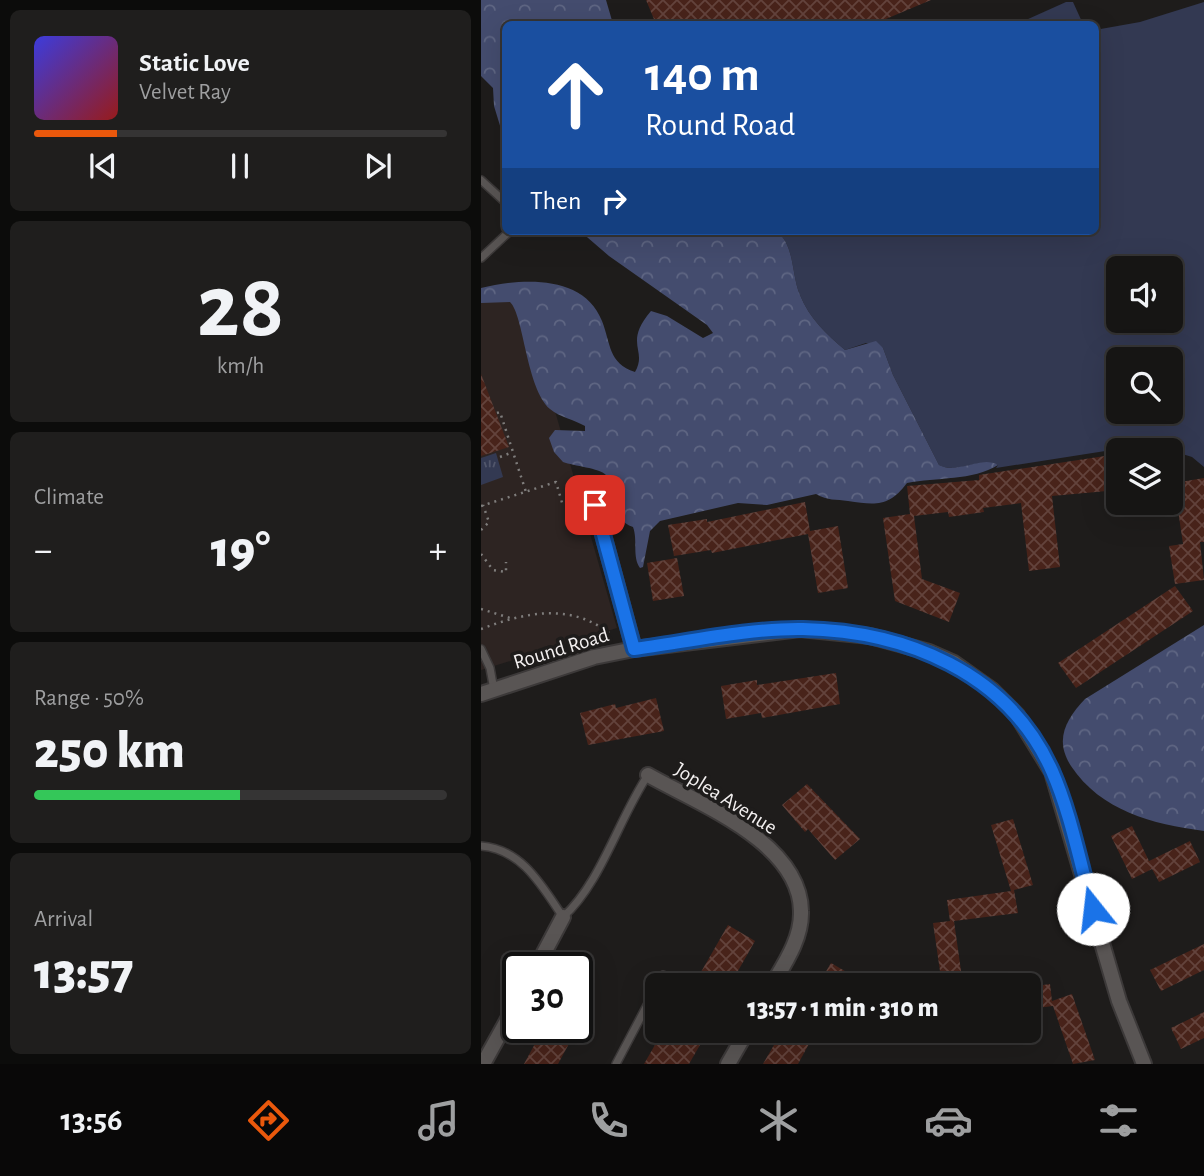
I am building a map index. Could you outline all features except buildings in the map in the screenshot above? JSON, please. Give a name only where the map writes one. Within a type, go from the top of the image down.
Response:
[{"type":"street","points":[[595,505],[634,649]]},
{"type":"street","name":"Round Road","points":[[487,692],[594,657],[634,649],[800,629],[870,636],[954,663],[976,677],[1017,715],[1037,743],[1052,772],[1119,1001],[1144,1064]]},
{"type":"street","name":"Joplea Avenue","points":[[648,775],[757,838],[781,859],[798,892],[802,912],[792,950],[779,973]]},
{"type":"street","points":[[544,952],[563,917]]},
{"type":"street","points":[[483,1064],[502,1030]]},
{"type":"street","points":[[728,1064],[740,1043]]},
{"type":"lane","points":[[481,180],[502,199]]},
{"type":"lane","points":[[481,258],[506,235]]},
{"type":"lane","points":[[481,649],[490,668],[487,692]]},
{"type":"lane","points":[[481,846],[496,847],[516,857],[529,869],[563,917],[582,897],[631,800],[648,775]]},
{"type":"lane","points":[[616,1064],[645,1009]]},
{"type":"path","points":[[497,412],[500,412],[526,492]]},
{"type":"path","points":[[500,457],[513,452]]},
{"type":"path","points":[[481,530],[489,522],[482,506],[556,482],[563,506]]},
{"type":"path","points":[[481,554],[493,570],[505,572],[506,562]]},
{"type":"path","points":[[481,608],[510,618]]},
{"type":"path","points":[[481,629],[510,618],[549,612],[575,615],[609,633]]},
{"type":"shaded area","points":[[519,285],[617,628],[481,670],[481,297]]},
{"type":"green space","points":[[481,0],[606,0],[612,21],[502,21],[502,132],[494,106],[493,88],[481,76]]},
{"type":"green space","points":[[1066,2],[1073,2],[1082,21],[1024,21]]},
{"type":"green space","points":[[1204,2],[1204,467],[1192,457],[1183,454],[1183,438],[1106,438],[1106,451],[996,468],[998,465],[991,463],[954,468],[939,465],[893,375],[883,348],[866,343],[845,350],[819,326],[808,311],[797,287],[790,251],[780,235],[1099,235],[1099,29],[1140,22]]},
{"type":"green space","points":[[585,235],[780,235],[790,251],[797,287],[808,311],[819,326],[845,350],[876,341],[883,348],[893,375],[939,465],[954,468],[985,462],[998,465],[977,474],[907,483],[894,496],[881,502],[832,499],[816,494],[767,505],[738,503],[660,521],[650,531],[643,567],[640,568],[636,559],[633,527],[620,517],[611,482],[606,475],[563,462],[554,452],[549,438],[555,430],[585,431],[585,426],[554,412],[542,399],[530,369],[515,309],[510,302],[481,303],[481,288],[514,282],[550,283],[566,287],[593,306],[602,321],[615,358],[635,372],[639,358],[639,331],[651,311],[667,316],[703,338],[713,333],[707,325],[609,256]]},
{"type":"green space","points":[[496,453],[503,477],[481,485],[481,458]]},
{"type":"green space","points":[[1204,625],[1204,831],[1165,824],[1129,813],[1097,794],[1071,766],[1063,747],[1063,739],[1072,714],[1085,699]]},
{"type":"route","points":[[595,505],[634,649],[800,629],[835,631],[870,636],[929,652],[976,677],[1017,715],[1037,743],[1052,772],[1093,909]]}]
